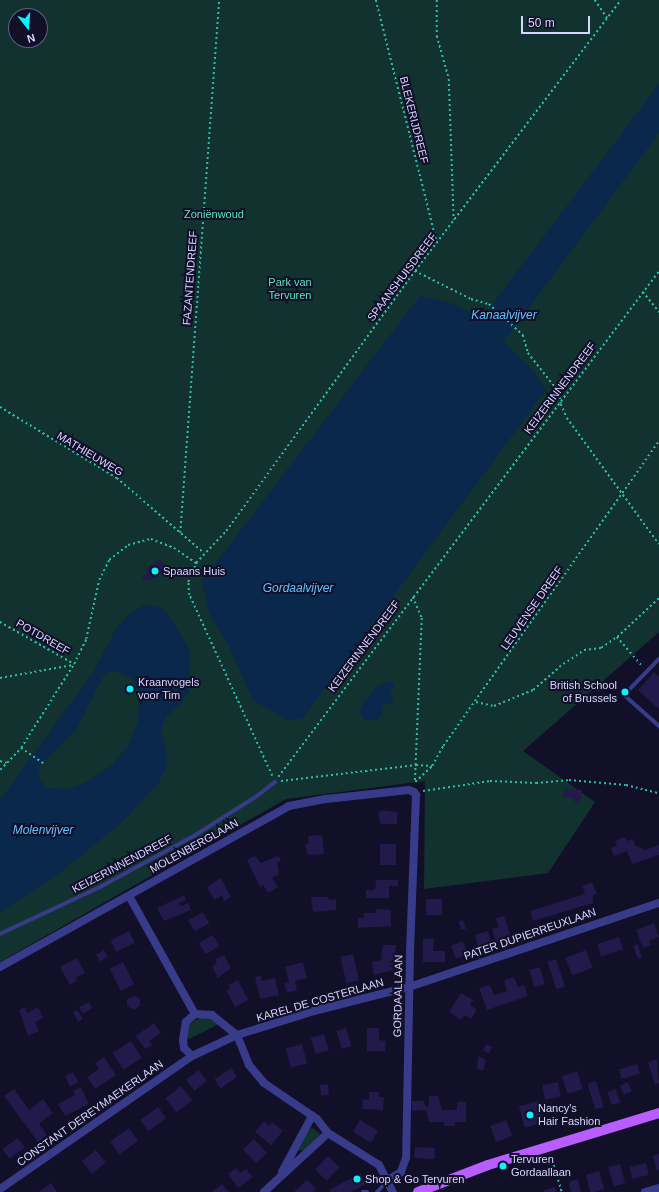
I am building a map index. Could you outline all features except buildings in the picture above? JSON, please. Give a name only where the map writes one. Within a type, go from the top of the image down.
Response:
[{"type":"main road","points":[[418,1192],[467,1173],[659,1113]]},
{"type":"street","name":"MOLENBERGLAAN","points":[[0,967],[289,806],[326,799],[409,790],[414,792]]},
{"type":"street","name":"GORDAALLAAN","points":[[388,1180],[401,1172],[406,1158],[409,987],[416,795],[414,792]]},
{"type":"street","points":[[128,896],[195,1014]]},
{"type":"street","name":"PATER DUPIERREUXLAAN","points":[[409,987],[659,903]]},
{"type":"street","name":"KAREL DE COSTERLAAN","points":[[192,1056],[237,1035],[314,1011],[409,987]]},
{"type":"street","points":[[192,1056],[184,1048],[183,1029],[186,1022],[195,1014],[212,1015],[237,1035],[249,1065],[264,1083],[312,1116],[328,1133],[380,1165],[394,1192]]},
{"type":"street","name":"CONSTANT DEREYMAEKERLAAN","points":[[0,1189],[192,1056]]},
{"type":"street","points":[[279,1178],[312,1116]]},
{"type":"street","points":[[264,1192],[328,1133]]},
{"type":"street","points":[[644,1192],[659,1188]]},
{"type":"lane","points":[[659,659],[624,695],[659,726]]},
{"type":"lane","name":"KEIZERINNENDREEF","points":[[0,934],[102,886],[197,834],[257,796],[275,782]]},
{"type":"lane","points":[[377,1192],[388,1180]]},
{"type":"path","name":"FAZANTENDREEF","points":[[180,533],[219,0]]},
{"type":"path","name":"BLEKERIJDREEF","points":[[376,0],[437,243]]},
{"type":"path","points":[[437,0],[437,36],[449,79],[454,220]]},
{"type":"path","points":[[595,0],[608,18]]},
{"type":"path","name":"SPAANSHUISDREEF","points":[[275,782],[189,595],[188,582],[196,563],[226,531],[415,272],[622,0]]},
{"type":"path","name":"KEIZERINNENDREEF","points":[[275,782],[659,271]]},
{"type":"path","points":[[415,272],[471,299],[489,304],[523,335],[528,353],[559,392],[560,404],[567,418],[659,544]]},
{"type":"path","points":[[643,292],[659,312]]},
{"type":"path","name":"MATHIEUWEG","points":[[0,407],[117,478],[204,553]]},
{"type":"path","name":"LEUVENSE DREEF","points":[[416,765],[415,782],[432,766],[475,702],[659,441]]},
{"type":"path","points":[[0,770],[21,748],[74,664],[86,639],[99,580],[109,560],[128,544],[152,539],[174,548],[196,563]]},
{"type":"path","points":[[413,597],[422,618],[416,765]]},
{"type":"path","points":[[475,702],[494,706],[533,690],[558,667],[584,650],[601,648],[617,637],[652,607],[659,598]]},
{"type":"path","name":"POTDREEF","points":[[0,622],[74,664]]},
{"type":"path","points":[[617,637],[647,671]]},
{"type":"path","name":"POTDREEF","points":[[0,678],[74,664]]},
{"type":"path","points":[[21,748],[43,763]]},
{"type":"path","points":[[0,761],[7,763]]},
{"type":"path","points":[[275,782],[416,765],[432,766]]},
{"type":"path","points":[[414,792],[490,781],[536,783],[568,780],[626,785],[659,793]]},
{"type":"path","points":[[549,1147],[562,1192]]},
{"type":"green space","name":"Park van Tervuren","points":[[0,0],[659,0],[659,632],[523,751],[595,802],[548,873],[424,889],[425,781],[286,799],[0,962]]},
{"type":"green space","points":[[209,1017],[221,1023],[185,1041],[190,1024],[199,1018]]},
{"type":"green space","points":[[313,1128],[320,1134],[304,1150],[298,1151],[308,1129]]},
{"type":"water","name":"Gordaalvijver","points":[[659,84],[659,133],[504,341],[533,371],[546,390],[302,719],[287,720],[253,700],[229,646],[209,613],[202,581],[420,296],[451,303],[482,318]]},
{"type":"water","name":"Molenvijver","points":[[144,605],[157,606],[167,613],[190,650],[189,691],[181,704],[166,717],[161,728],[167,758],[166,769],[157,785],[121,823],[53,878],[0,912],[0,800],[94,671],[117,627],[131,612]],"holes":[[[118,671],[133,680],[140,695],[138,721],[128,746],[112,765],[87,782],[68,789],[46,788],[38,777],[40,765],[76,731],[103,677],[109,672]]]},
{"type":"water","points":[[390,680],[395,685],[390,691],[394,701],[382,706],[381,716],[378,720],[365,720],[359,710],[374,689]]},
{"type":"place","name":"Spaans Huis","points":[[155,571]]},
{"type":"place","name":"Kraanvogels voor Tim","points":[[130,689]]},
{"type":"place","name":"British School of Brussels","points":[[625,692]]},
{"type":"place","name":"Nancy's Hair Fashion","points":[[530,1115]]},
{"type":"place","name":"Tervuren Gordaallaan","points":[[503,1166]]},
{"type":"place","name":"Shop & Go Tervuren","points":[[357,1179]]},
{"type":"park label","name":"Zoniënwoud","points":[[214,214]]},
{"type":"water label","name":"Kanaalvijver","points":[[504,316]]}]
